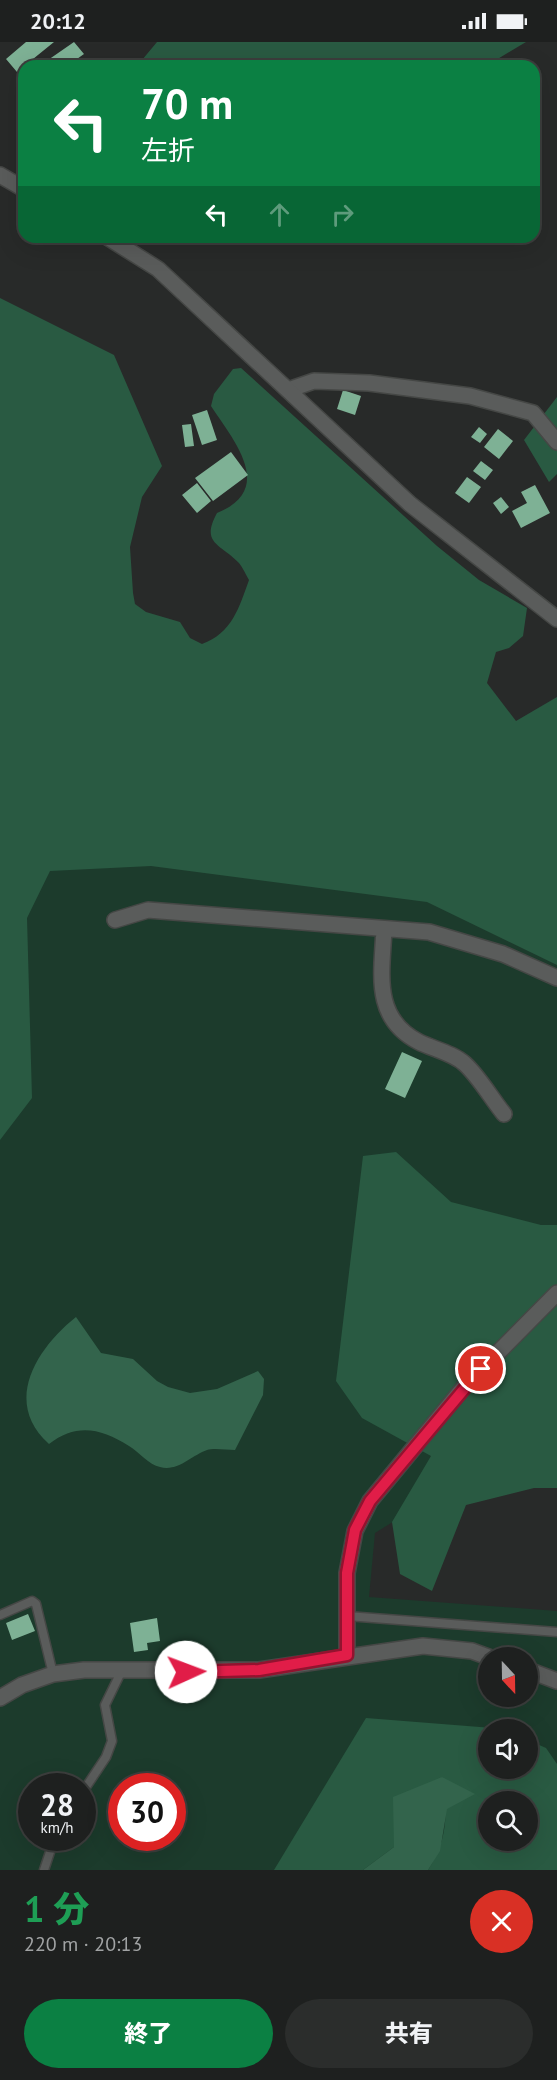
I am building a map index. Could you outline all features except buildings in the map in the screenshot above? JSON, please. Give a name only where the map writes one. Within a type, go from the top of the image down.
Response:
[{"type":"street","points":[[0,175],[18,186]]},
{"type":"street","points":[[117,243],[158,269],[410,504],[557,619]]},
{"type":"street","points":[[288,390],[314,381],[325,381],[369,383],[470,396],[533,413],[557,442]]},
{"type":"street","points":[[115,920],[148,910],[429,933],[504,954],[557,978]]},
{"type":"street","points":[[384,929],[381,986],[387,1012],[398,1028],[418,1041],[464,1062],[504,1114]]},
{"type":"street","points":[[347,1655],[347,1573],[355,1530],[370,1501],[465,1386],[557,1293]]},
{"type":"street","points":[[0,1698],[22,1685],[53,1674],[84,1670],[259,1670],[347,1655],[423,1646],[478,1654]]},
{"type":"street","points":[[538,1673],[557,1680]]},
{"type":"lane","points":[[0,1616],[32,1601],[36,1604],[53,1674]]},
{"type":"lane","points":[[347,1616],[557,1632]]},
{"type":"lane","points":[[95,1773],[106,1757],[112,1740],[105,1705],[122,1670]]},
{"type":"lane","points":[[44,1870],[51,1851]]},
{"type":"shaded area","points":[[157,42],[526,42],[496,60],[142,60]]},
{"type":"shaded area","points":[[0,298],[114,355],[162,466],[142,497],[130,547],[135,604],[146,612],[180,622],[190,638],[202,644],[221,633],[233,618],[249,580],[239,563],[215,542],[211,531],[217,513],[235,503],[244,491],[247,478],[239,449],[211,406],[214,394],[233,369],[241,368],[437,546],[479,580],[527,608],[523,636],[509,648],[496,652],[487,683],[516,721],[557,697],[557,965],[427,902],[151,866],[50,871],[27,918],[32,1098],[0,1140]]},
{"type":"shaded area","points":[[557,397],[557,474],[549,482],[524,440]]},
{"type":"shaded area","points":[[557,788],[557,1439],[499,1456],[375,1533],[369,1597],[557,1611],[557,1870],[0,1870],[0,881],[21,800]]},
{"type":"shaded area","points":[[396,1152],[451,1202],[541,1225],[557,1225],[557,1488],[534,1488],[466,1505],[432,1591],[400,1574],[392,1522],[431,1456],[362,1418],[336,1381],[363,1156]]},
{"type":"shaded area","points":[[76,1317],[101,1353],[133,1359],[157,1381],[168,1387],[190,1393],[217,1389],[258,1371],[264,1379],[263,1395],[235,1450],[207,1450],[179,1465],[167,1468],[152,1464],[129,1446],[99,1432],[89,1430],[69,1433],[49,1444],[35,1428],[28,1411],[27,1394],[30,1376],[49,1344]]},
{"type":"shaded area","points":[[366,1718],[478,1727],[478,1779],[538,1779],[538,1744],[546,1748],[557,1764],[557,1870],[428,1870],[435,1859],[445,1825],[442,1777],[394,1847],[363,1870],[274,1870]]},
{"type":"shaded area","points":[[442,1777],[475,1794],[447,1809],[440,1851],[428,1870],[363,1870],[394,1847],[393,1797]]},
{"type":"route","points":[[186,1672],[259,1670],[347,1655],[347,1573],[355,1530],[370,1501],[481,1369]]}]
